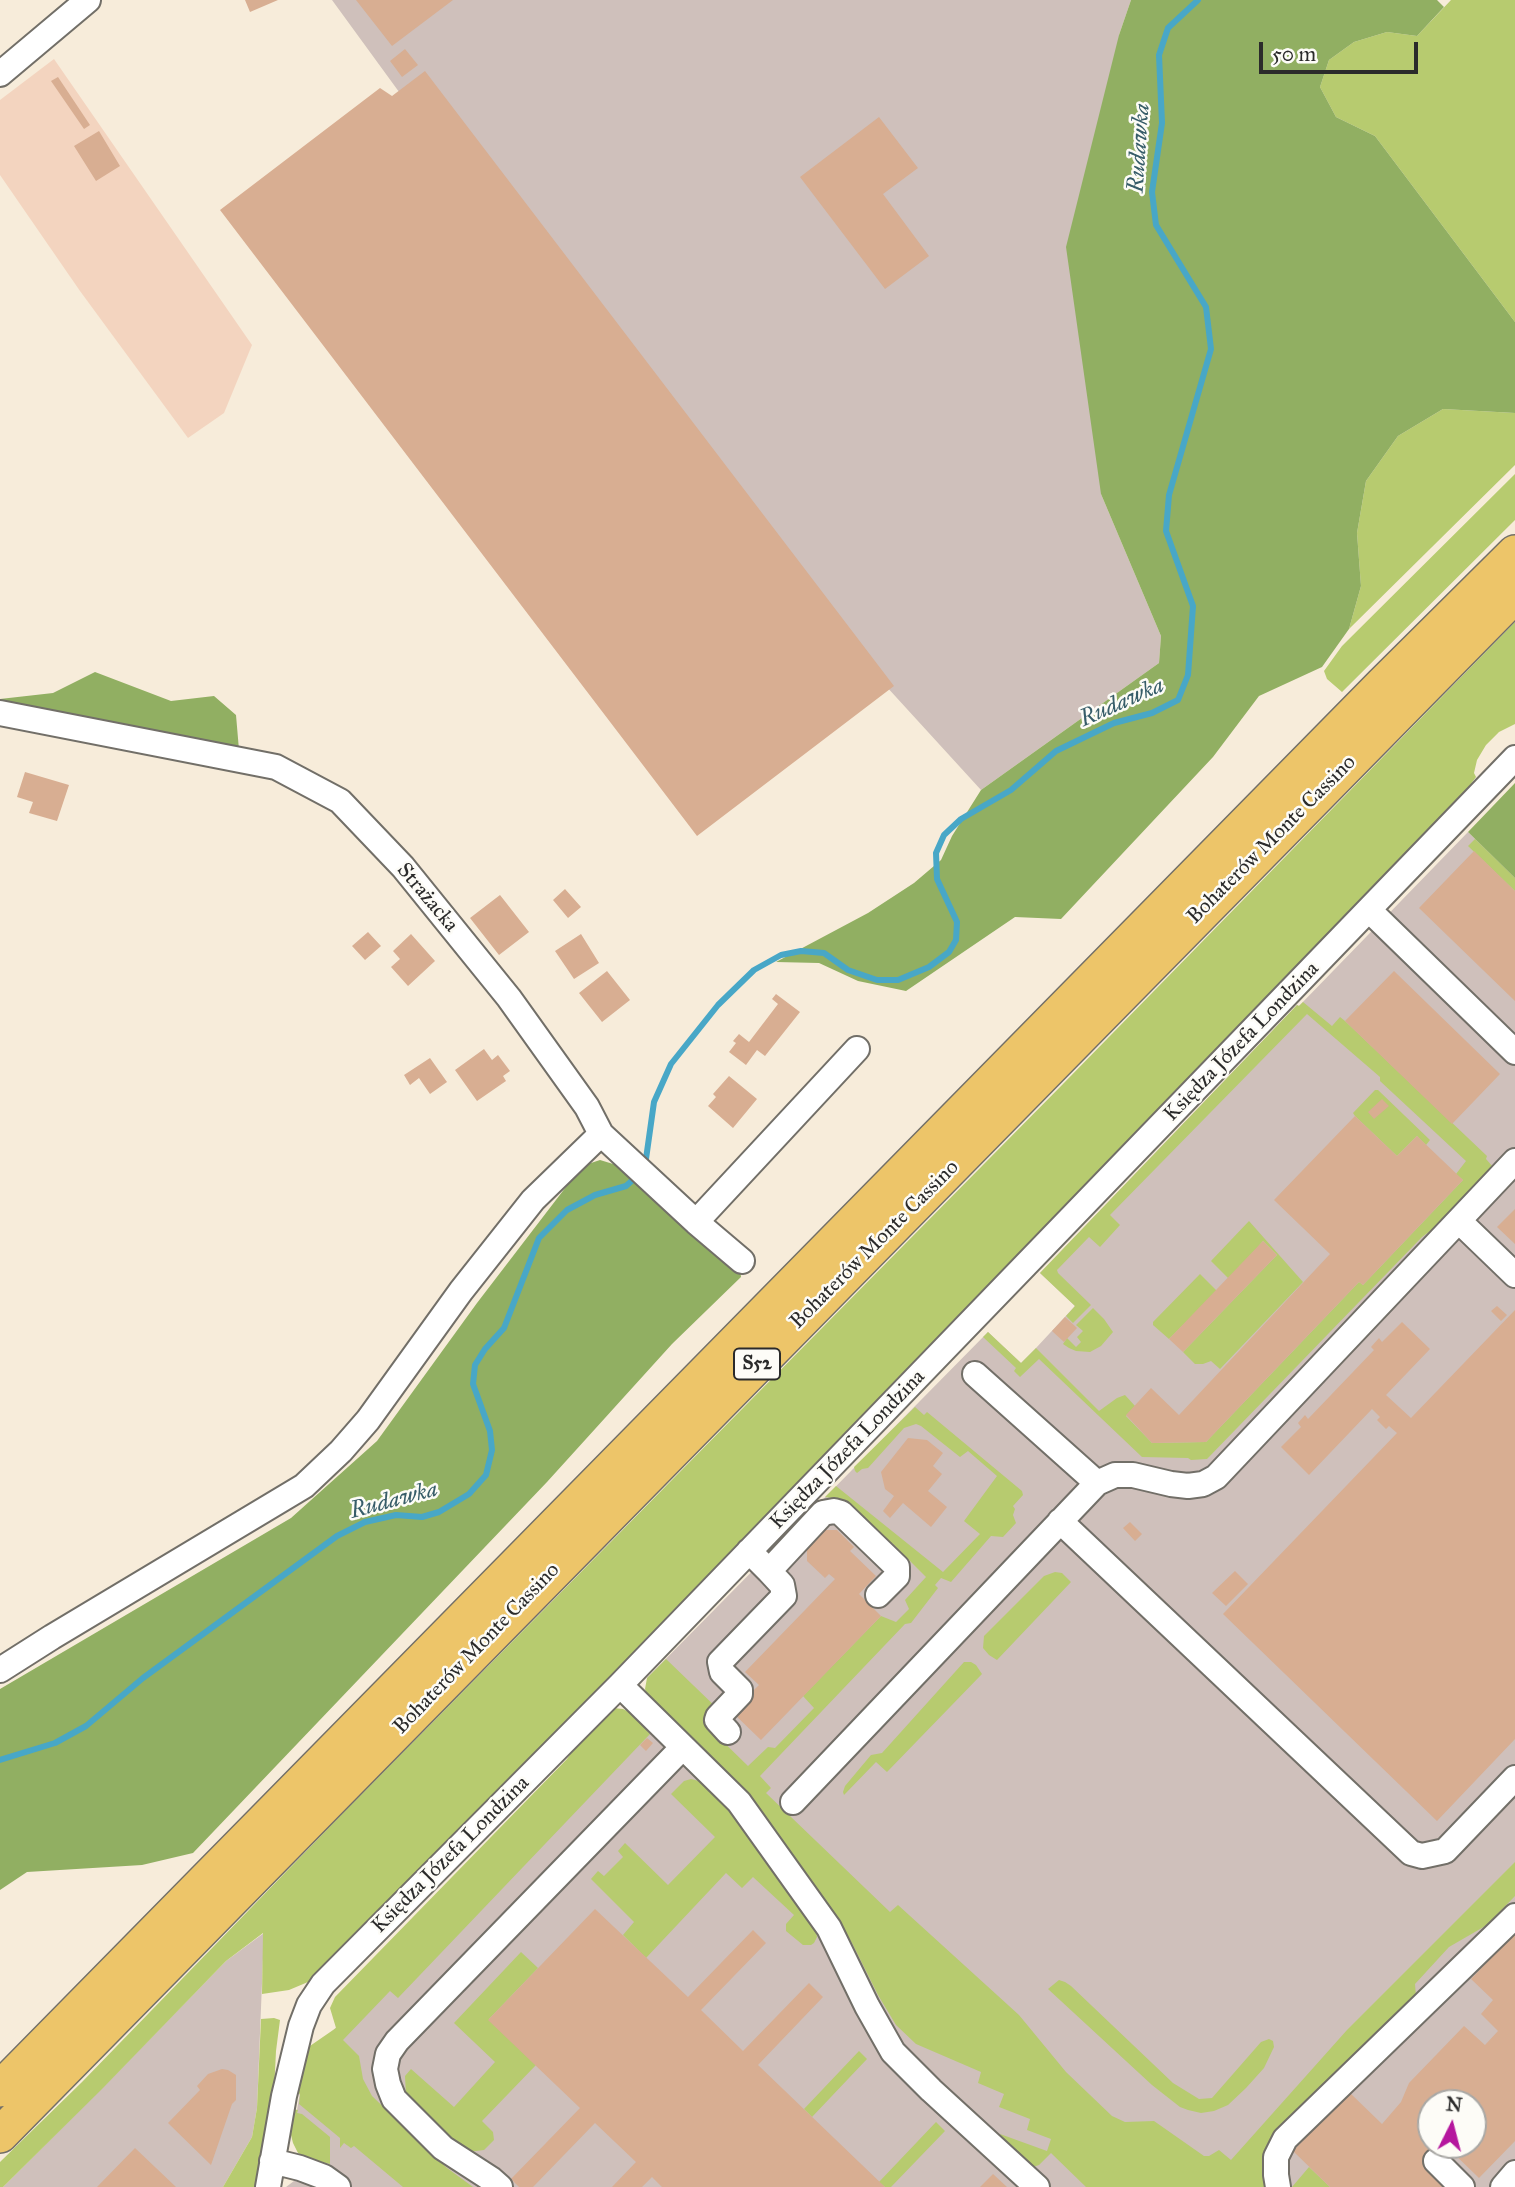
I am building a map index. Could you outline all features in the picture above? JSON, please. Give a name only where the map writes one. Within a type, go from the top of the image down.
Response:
[{"type":"highway","name":"Bohaterów Monte Cassino","points":[[0,2089],[1381,685],[1515,553]]},
{"type":"highway","name":"Bohaterów Monte Cassino","points":[[0,2135],[1515,595]]},
{"type":"street","points":[[0,74],[88,0]]},
{"type":"street","name":"Strażacka","points":[[0,713],[276,767],[340,800],[403,867],[509,998],[587,1107],[601,1134],[741,1261]]},
{"type":"street","name":"Księdza Józefa Londzina","points":[[268,2187],[284,2096],[301,2026],[309,2005],[323,1984],[620,1685],[1515,758]]},
{"type":"street","points":[[1369,910],[1515,1052]]},
{"type":"street","points":[[696,1222],[857,1049]]},
{"type":"street","points":[[0,1670],[304,1486],[341,1451],[368,1420],[461,1291],[533,1200],[601,1134]]},
{"type":"street","points":[[793,1802],[1097,1483],[1115,1475],[1133,1475],[1188,1486],[1203,1484],[1216,1476],[1515,1161]]},
{"type":"street","points":[[1459,1221],[1515,1275]]},
{"type":"street","points":[[975,1374],[1097,1483]]},
{"type":"street","points":[[769,1571],[823,1513],[834,1511],[841,1513],[897,1567],[897,1576],[878,1595]]},
{"type":"street","points":[[1060,1521],[1411,1853],[1422,1856],[1446,1851],[1515,1778]]},
{"type":"street","points":[[729,1732],[717,1720],[740,1694],[740,1690],[722,1672],[720,1662],[784,1596],[782,1585],[749,1551]]},
{"type":"street","points":[[620,1685],[739,1802],[829,1928],[893,2052],[1037,2187]]},
{"type":"street","points":[[500,2187],[443,2148],[394,2099],[385,2069],[388,2054],[397,2040],[683,1747]]},
{"type":"street","points":[[1278,2187],[1276,2157],[1284,2139],[1515,1916]]},
{"type":"street","points":[[272,2161],[324,2177],[338,2187]]},
{"type":"street","points":[[1436,2161],[1462,2187]]},
{"type":"street","points":[[1503,2187],[1515,2173]]},
{"type":"shaded area","points":[[332,0],[1131,0],[1119,35],[1101,494],[1161,636],[1159,663],[981,790],[737,523],[488,214]]},
{"type":"shaded area","points":[[54,59],[252,345],[224,413],[188,438],[80,291],[0,175],[0,100]]},
{"type":"shaded area","points":[[1468,832],[1515,878],[1515,2187],[286,2187],[298,2178],[302,2156],[293,2133],[306,2058],[663,1695],[647,1678],[988,1332],[1021,1363],[1036,1348],[1075,1306],[1040,1273],[1297,1005],[1299,1006]]},
{"type":"shaded area","points":[[264,1933],[257,2108],[252,2137],[223,2187],[3,2187],[226,1961]]},
{"type":"green space","points":[[1131,0],[1437,0],[1444,7],[1417,36],[1387,32],[1354,42],[1329,60],[1320,87],[1336,117],[1375,136],[1515,322],[1515,413],[1443,409],[1398,436],[1366,481],[1357,533],[1361,586],[1349,629],[1322,667],[1259,696],[1213,757],[1061,919],[1015,917],[906,991],[858,981],[819,963],[776,962],[868,913],[914,883],[941,860],[952,836],[981,790],[1159,663],[1161,636],[1101,494],[1066,247],[1119,35]]},
{"type":"green space","points":[[1451,0],[1515,0],[1515,322],[1375,136],[1336,117],[1320,87],[1329,60],[1354,42],[1387,32],[1417,36]]},
{"type":"green space","points":[[1443,409],[1515,413],[1515,465],[1349,629],[1361,586],[1357,533],[1366,481],[1398,436]]},
{"type":"green space","points":[[1515,474],[1515,520],[1342,692],[1327,679],[1324,671],[1342,646]]},
{"type":"green space","points":[[1515,622],[1515,724],[1499,732],[1486,745],[1477,760],[1474,773],[1476,777],[1446,818],[614,1680],[308,1982],[289,1990],[262,1994],[263,1933],[226,1961],[102,2089],[0,2187],[0,2162],[82,2082]]},
{"type":"green space","points":[[95,672],[171,701],[214,696],[236,715],[239,750],[0,704],[0,699],[53,693]]},
{"type":"green space","points":[[1515,783],[1515,878],[1468,832]]},
{"type":"green space","points":[[1475,839],[1515,878],[1515,891],[1468,846]]},
{"type":"green space","points":[[1303,1002],[1332,1026],[1340,1017],[1345,1021],[1487,1156],[1486,1159],[1493,1167],[1207,1459],[1142,1457],[1039,1359],[1020,1377],[1014,1371],[1016,1368],[983,1337],[988,1332],[1021,1363],[1036,1348],[1099,1411],[1125,1395],[1135,1406],[1126,1416],[1152,1443],[1206,1442],[1359,1282],[1363,1285],[1463,1180],[1456,1174],[1466,1161],[1380,1081],[1380,1077],[1307,1014],[1110,1215],[1120,1225],[1100,1247],[1089,1237],[1057,1270],[1091,1305],[1073,1323],[1066,1316],[1075,1306],[1040,1273],[1297,1005]]},
{"type":"green space","points":[[1375,1090],[1430,1140],[1426,1145],[1417,1136],[1397,1156],[1355,1116],[1353,1113]]},
{"type":"green space","points":[[600,1160],[623,1167],[740,1269],[741,1277],[672,1344],[547,1482],[193,1853],[142,1865],[27,1872],[0,1890],[0,1689],[291,1518],[377,1441],[477,1303],[582,1166]]},
{"type":"green space","points":[[1249,1221],[1303,1282],[1220,1369],[1211,1361],[1195,1364],[1183,1352],[1277,1255],[1263,1241],[1229,1279],[1211,1261]]},
{"type":"green space","points":[[1200,1274],[1217,1291],[1169,1339],[1153,1322]]},
{"type":"green space","points":[[1093,1308],[1113,1332],[1101,1346],[1090,1352],[1076,1351],[1063,1344],[1067,1338],[1076,1347],[1081,1342],[1077,1337],[1083,1331],[1076,1325]]},
{"type":"green space","points":[[915,1407],[924,1415],[927,1412],[1022,1491],[1023,1495],[1013,1506],[1016,1523],[1003,1537],[991,1536],[951,1582],[941,1578],[935,1585],[938,1588],[911,1623],[905,1624],[760,1776],[771,1788],[766,1793],[890,1912],[898,1905],[1019,2015],[1066,2072],[1112,2116],[1125,2122],[1154,2121],[1204,2156],[1219,2150],[1231,2160],[1347,2030],[1515,1862],[1515,1896],[1487,1925],[1449,1947],[1415,1984],[1416,1996],[1313,2100],[1270,2187],[1086,2187],[1051,2153],[1039,2165],[1033,2167],[1000,2134],[1047,2151],[1051,2139],[1027,2130],[1030,2119],[999,2107],[1004,2094],[978,2083],[981,2072],[916,2044],[896,2025],[852,1943],[834,1916],[648,1697],[645,1689],[647,1678],[666,1659],[720,1711],[706,1725],[748,1766],[768,1747],[775,1748],[814,1708],[803,1696],[881,1616],[896,1622],[909,1609],[905,1600],[926,1577],[892,1543],[882,1543],[837,1499],[825,1497],[836,1486],[943,1572],[980,1534],[964,1521],[997,1476],[968,1451],[960,1457],[921,1426],[916,1424],[904,1428],[868,1468],[857,1473],[855,1471],[854,1467]]},
{"type":"green space","points":[[1055,1572],[1062,1573],[1071,1582],[997,1660],[989,1655],[983,1648],[984,1636],[1044,1576]]},
{"type":"green space","points":[[964,1662],[976,1665],[982,1674],[887,1772],[876,1762],[844,1795],[845,1786],[871,1755],[882,1753]]},
{"type":"green space","points":[[613,1708],[631,1713],[650,1734],[398,1998],[390,1991],[343,2040],[359,2056],[363,2079],[372,2096],[447,2168],[473,2187],[403,2187],[354,2146],[351,2148],[344,2143],[340,2148],[340,2138],[299,2104],[300,2095],[296,2088],[307,2048],[336,2028],[330,2008],[335,1997],[567,1759],[576,1745]]},
{"type":"green space","points":[[684,1781],[699,1781],[729,1809],[816,1930],[814,1943],[803,1945],[786,1931],[786,1924],[794,1915],[753,1877],[742,1888],[726,1873],[646,1958],[623,1935],[634,1922],[591,1879],[598,1871],[604,1876],[623,1857],[618,1851],[625,1843],[668,1885],[715,1837],[671,1794]]},
{"type":"green space","points":[[521,1952],[538,1968],[489,2019],[536,2065],[482,2121],[493,2132],[494,2140],[484,2150],[468,2152],[406,2095],[405,2076],[411,2069],[454,2107],[495,2062],[454,2023]]},
{"type":"green space","points":[[1059,1980],[1071,1986],[1173,2083],[1199,2099],[1212,2098],[1261,2042],[1269,2039],[1273,2041],[1274,2047],[1264,2068],[1228,2105],[1201,2113],[1188,2110],[1152,2085],[1048,1989]]},
{"type":"green space","points":[[261,2019],[280,2020],[274,2092],[257,2187],[223,2187],[252,2137],[257,2108]]},
{"type":"green space","points":[[859,2051],[867,2059],[812,2117],[804,2109]]},
{"type":"green space","points":[[292,2109],[298,2110],[297,2113],[302,2114],[330,2137],[330,2164],[308,2159],[298,2153],[290,2131]]},
{"type":"green space","points":[[936,2122],[945,2131],[891,2187],[885,2187],[879,2182]]},
{"type":"green space","points":[[1309,2167],[1330,2187],[1292,2187]]},
{"type":"building","points":[[245,0],[278,0],[250,12]]},
{"type":"building","points":[[356,0],[453,0],[392,46]]},
{"type":"building","points":[[405,49],[418,65],[402,77],[390,61]]},
{"type":"building","points":[[425,71],[894,686],[697,836],[220,210],[380,88],[392,96]]},
{"type":"building","points":[[58,77],[90,125],[84,129],[51,81]]},
{"type":"building","points":[[879,117],[918,168],[883,194],[929,256],[885,289],[800,177]]},
{"type":"building","points":[[99,131],[120,166],[96,181],[74,146]]},
{"type":"building","points":[[25,772],[69,785],[57,821],[29,813],[33,802],[17,797]]},
{"type":"building","points":[[1474,851],[1515,891],[1515,1001],[1419,908]]},
{"type":"building","points":[[565,889],[581,907],[568,918],[553,900]]},
{"type":"building","points":[[500,895],[529,932],[499,955],[470,918]]},
{"type":"building","points":[[368,932],[381,946],[365,960],[352,946]]},
{"type":"building","points":[[411,934],[435,961],[408,986],[391,967],[400,959],[393,951]]},
{"type":"building","points":[[581,934],[599,963],[574,979],[555,951]]},
{"type":"building","points":[[607,971],[630,1000],[602,1022],[579,993]]},
{"type":"building","points":[[1394,971],[1500,1074],[1452,1124],[1345,1021]]},
{"type":"building","points":[[776,994],[800,1012],[765,1056],[757,1050],[746,1065],[729,1052],[736,1043],[733,1041],[739,1034],[749,1042],[778,1004],[772,999]]},
{"type":"building","points":[[484,1049],[492,1060],[498,1055],[510,1071],[503,1076],[506,1081],[477,1101],[455,1070]]},
{"type":"building","points":[[430,1058],[447,1082],[430,1094],[419,1078],[410,1085],[404,1075]]},
{"type":"building","points":[[729,1076],[757,1099],[733,1128],[708,1106],[716,1097],[713,1094]]},
{"type":"building","points":[[1382,1099],[1389,1106],[1374,1119],[1368,1112]]},
{"type":"building","points":[[1355,1116],[1397,1156],[1417,1136],[1463,1180],[1363,1285],[1359,1282],[1206,1442],[1152,1443],[1126,1415],[1151,1388],[1179,1415],[1330,1254],[1274,1200]]},
{"type":"building","points":[[1515,1209],[1515,1244],[1497,1227]]},
{"type":"building","points":[[1263,1241],[1277,1255],[1183,1352],[1169,1339]]},
{"type":"building","points":[[1497,1306],[1507,1315],[1501,1321],[1491,1311]]},
{"type":"building","points":[[1515,1310],[1515,1739],[1437,1821],[1223,1614],[1397,1433],[1389,1426],[1386,1429],[1377,1420],[1380,1417],[1372,1409],[1309,1475],[1281,1447],[1301,1427],[1298,1423],[1305,1415],[1308,1419],[1374,1350],[1371,1347],[1379,1338],[1382,1342],[1402,1322],[1430,1349],[1386,1395],[1411,1418]]},
{"type":"building","points":[[1065,1317],[1077,1328],[1064,1342],[1052,1331]]},
{"type":"building","points":[[908,1438],[927,1440],[943,1453],[933,1466],[942,1474],[928,1491],[947,1507],[931,1527],[903,1503],[890,1518],[883,1511],[894,1496],[885,1489],[881,1472]]},
{"type":"building","points":[[1130,1522],[1142,1534],[1135,1541],[1123,1528]]},
{"type":"building","points":[[825,1530],[837,1530],[854,1547],[850,1551],[876,1576],[859,1594],[881,1616],[761,1740],[732,1712],[759,1685],[745,1672],[835,1579],[829,1574],[825,1578],[807,1561],[807,1549]]},
{"type":"building","points":[[1235,1571],[1248,1584],[1226,1606],[1212,1593]]},
{"type":"building","points":[[647,1738],[653,1743],[646,1751],[640,1745]]},
{"type":"building","points":[[595,1909],[688,1997],[753,1930],[766,1943],[701,2010],[743,2051],[809,1983],[823,1997],[758,2065],[885,2187],[662,2187],[652,2177],[642,2187],[612,2187],[636,2162],[595,2123],[533,2187],[519,2187],[511,2179],[580,2108],[488,2020]]},
{"type":"building","points":[[1515,1933],[1515,2141],[1479,2178],[1459,2159],[1487,2159],[1487,2089],[1417,2089],[1417,2159],[1432,2159],[1426,2166],[1447,2187],[1330,2187],[1293,2151],[1349,2092],[1382,2124],[1401,2102],[1409,2083],[1464,2026],[1485,2045],[1498,2031],[1481,2014],[1493,2000],[1471,1979]]},
{"type":"building","points":[[222,2069],[236,2075],[236,2100],[232,2104],[211,2165],[168,2123],[200,2090],[197,2086],[208,2074]]},
{"type":"building","points":[[135,2148],[176,2187],[97,2187]]},
{"type":"building","points":[[993,2174],[1007,2187],[980,2187]]},
{"type":"waterway","name":"Rudawka","points":[[645,1166],[654,1102],[671,1064],[718,1005],[754,970],[781,955],[801,951],[824,953],[848,970],[877,980],[898,980],[929,967],[949,952],[956,940],[957,922],[937,879],[936,853],[944,835],[961,819],[1011,790],[1056,751],[1114,723],[1152,713],[1178,700],[1188,675],[1193,606],[1166,531],[1169,495],[1211,349],[1206,307],[1156,225],[1152,192],[1162,123],[1159,55],[1168,28],[1198,0]]},
{"type":"waterway","name":"Rudawka","points":[[0,1760],[55,1743],[86,1726],[143,1678],[337,1536],[365,1522],[396,1515],[422,1517],[439,1512],[469,1494],[486,1475],[492,1450],[490,1431],[473,1384],[475,1365],[504,1328],[539,1238],[567,1210],[595,1195],[626,1186],[636,1177]]}]
